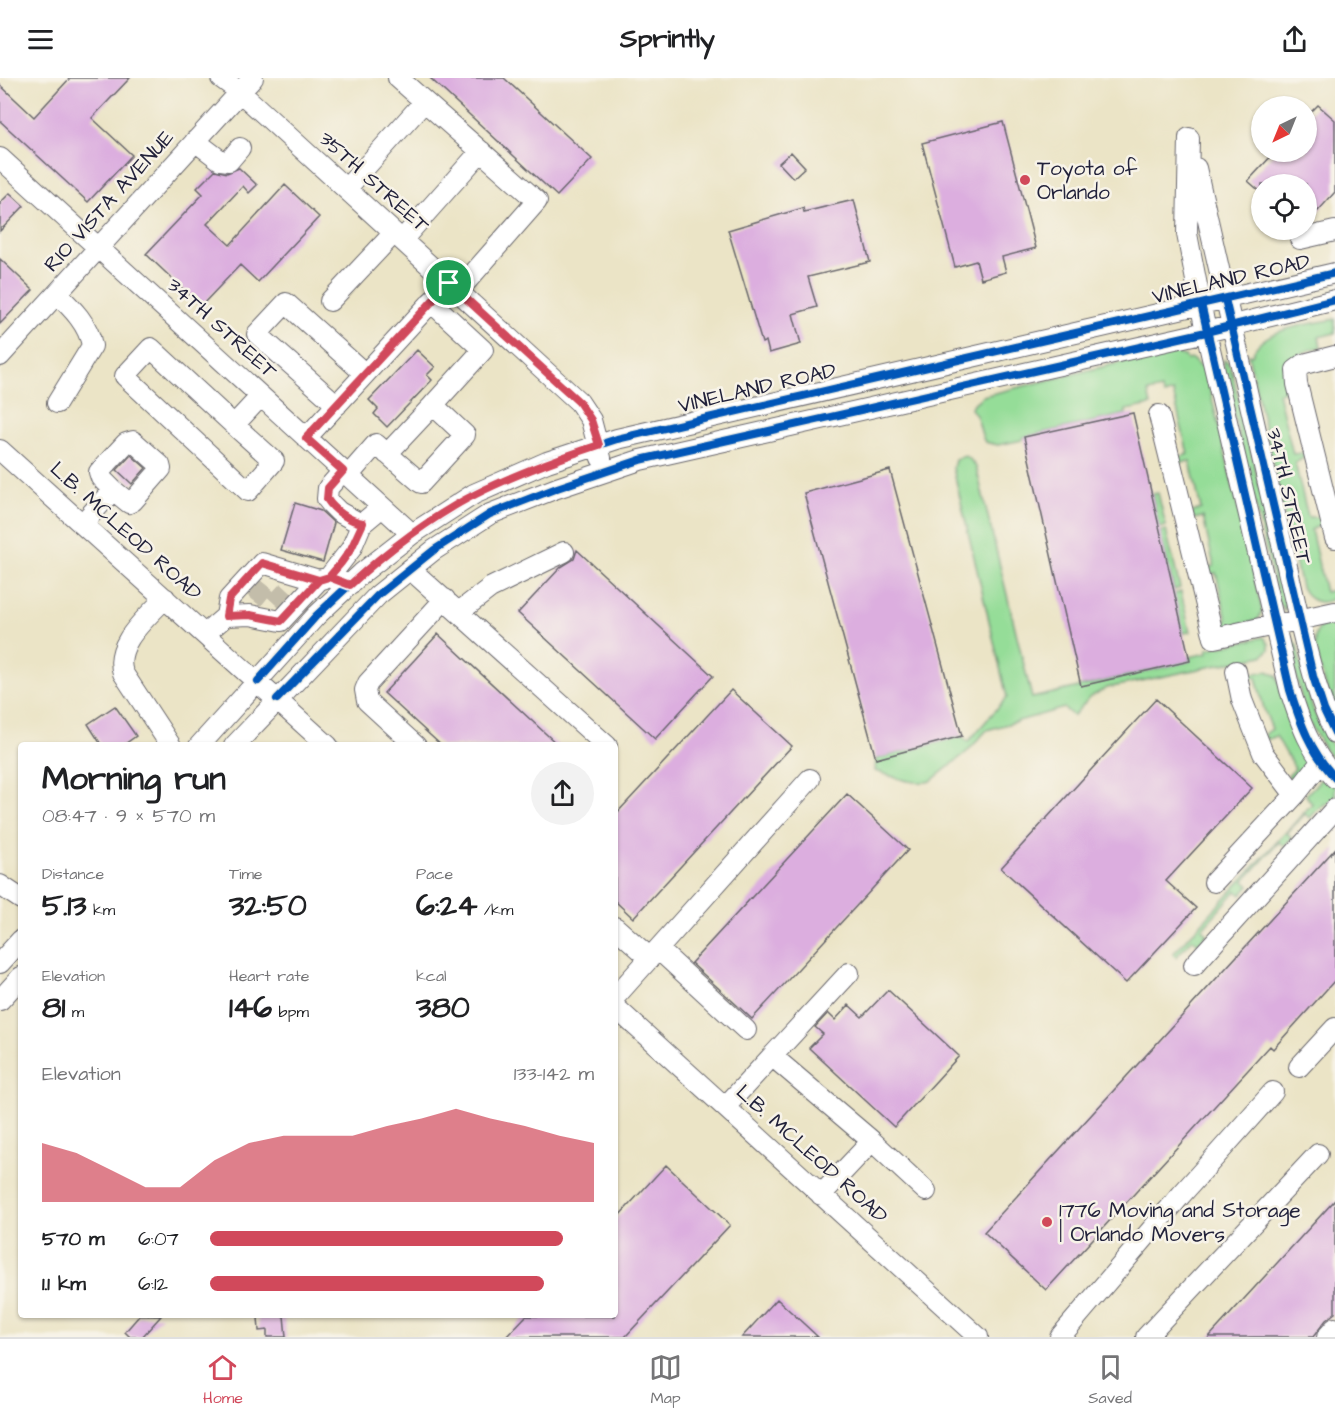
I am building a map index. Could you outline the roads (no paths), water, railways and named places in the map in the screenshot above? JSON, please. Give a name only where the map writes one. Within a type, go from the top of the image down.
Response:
[{"type":"street","name":"35TH STREET","points":[[221,78],[246,85],[346,189],[579,402],[591,420],[604,472]]},
{"type":"street","points":[[306,438],[431,302],[453,287],[537,201],[398,78]]},
{"type":"street","name":"RIO VISTA AVENUE","points":[[0,356],[246,85]]},
{"type":"street","points":[[346,189],[424,102]]},
{"type":"street","name":"34TH STREET","points":[[1335,733],[1317,688],[1299,619],[1189,138],[1187,234],[1206,332],[1290,690],[1302,729],[1335,778]]},
{"type":"street","points":[[195,141],[220,160],[229,161],[240,148]]},
{"type":"street","points":[[330,301],[481,152]]},
{"type":"street","name":"34TH STREET","points":[[0,158],[412,534]]},
{"type":"street","points":[[1317,235],[1335,231]]},
{"type":"street","name":"VINELAND ROAD","points":[[203,742],[316,616],[412,534],[474,494],[547,462],[642,433],[1335,273]]},
{"type":"street","points":[[57,294],[71,307],[90,335],[92,346],[57,403]]},
{"type":"street","points":[[238,742],[378,595],[434,550],[490,514],[640,460],[1206,332],[1335,300]]},
{"type":"street","points":[[387,454],[483,350],[431,302]]},
{"type":"street","points":[[337,405],[257,334],[286,303],[365,374]]},
{"type":"street","points":[[151,348],[234,425],[274,461],[248,491],[125,376],[151,348]]},
{"type":"street","points":[[1335,356],[1304,363],[1296,370],[1297,384],[1335,538]]},
{"type":"street","points":[[234,425],[261,396]]},
{"type":"street","points":[[363,523],[339,512],[327,499],[328,488],[346,474],[376,444],[421,483],[465,435],[433,405]]},
{"type":"street","points":[[1159,414],[1214,638],[1335,612]]},
{"type":"street","name":"L.B. MCLEOD ROAD","points":[[4,460],[82,524],[324,742]]},
{"type":"street","points":[[82,524],[113,490]]},
{"type":"street","points":[[296,591],[351,549],[363,523],[382,507]]},
{"type":"street","points":[[412,742],[367,701],[365,690],[368,683],[452,606],[564,552]]},
{"type":"street","points":[[233,616],[229,599],[262,563],[280,568],[296,591]]},
{"type":"street","points":[[266,584],[280,568]]},
{"type":"street","points":[[410,569],[603,742]]},
{"type":"street","points":[[233,616],[296,591],[350,585]]},
{"type":"street","points":[[165,598],[125,644],[120,664],[123,673],[168,742]]},
{"type":"street","points":[[205,634],[253,600]]},
{"type":"street","points":[[1236,671],[1242,700],[1263,753],[1294,795]]},
{"type":"street","points":[[1214,882],[1294,795],[1328,765]]},
{"type":"street","points":[[618,994],[810,779]]},
{"type":"street","points":[[1194,965],[1335,810]]},
{"type":"street","points":[[0,885],[18,897]]},
{"type":"street","points":[[618,929],[654,954],[746,1030]]},
{"type":"street","points":[[0,963],[18,943]]},
{"type":"street","points":[[725,1107],[849,973]]},
{"type":"street","points":[[0,1000],[18,980]]},
{"type":"street","name":"L.B. MCLEOD ROAD","points":[[618,1010],[978,1337]]},
{"type":"street","points":[[1299,1067],[1335,1028]]},
{"type":"street","points":[[772,1056],[872,1141],[926,1191]]},
{"type":"street","points":[[1060,1337],[1181,1195],[1274,1092]]},
{"type":"street","points":[[821,1195],[872,1141]]},
{"type":"street","points":[[1146,1337],[1318,1154]]},
{"type":"street","points":[[1327,1337],[1335,1329]]},
{"type":"tunnel","points":[[253,600],[266,584]]},
{"type":"tunnel","points":[[275,604],[288,590]]},
{"type":"place","name":"Toyota of Orlando","points":[[1025,180]]},
{"type":"place","name":"1776 Moving and Storage | Orlando Movers","points":[[1047,1222]]}]
